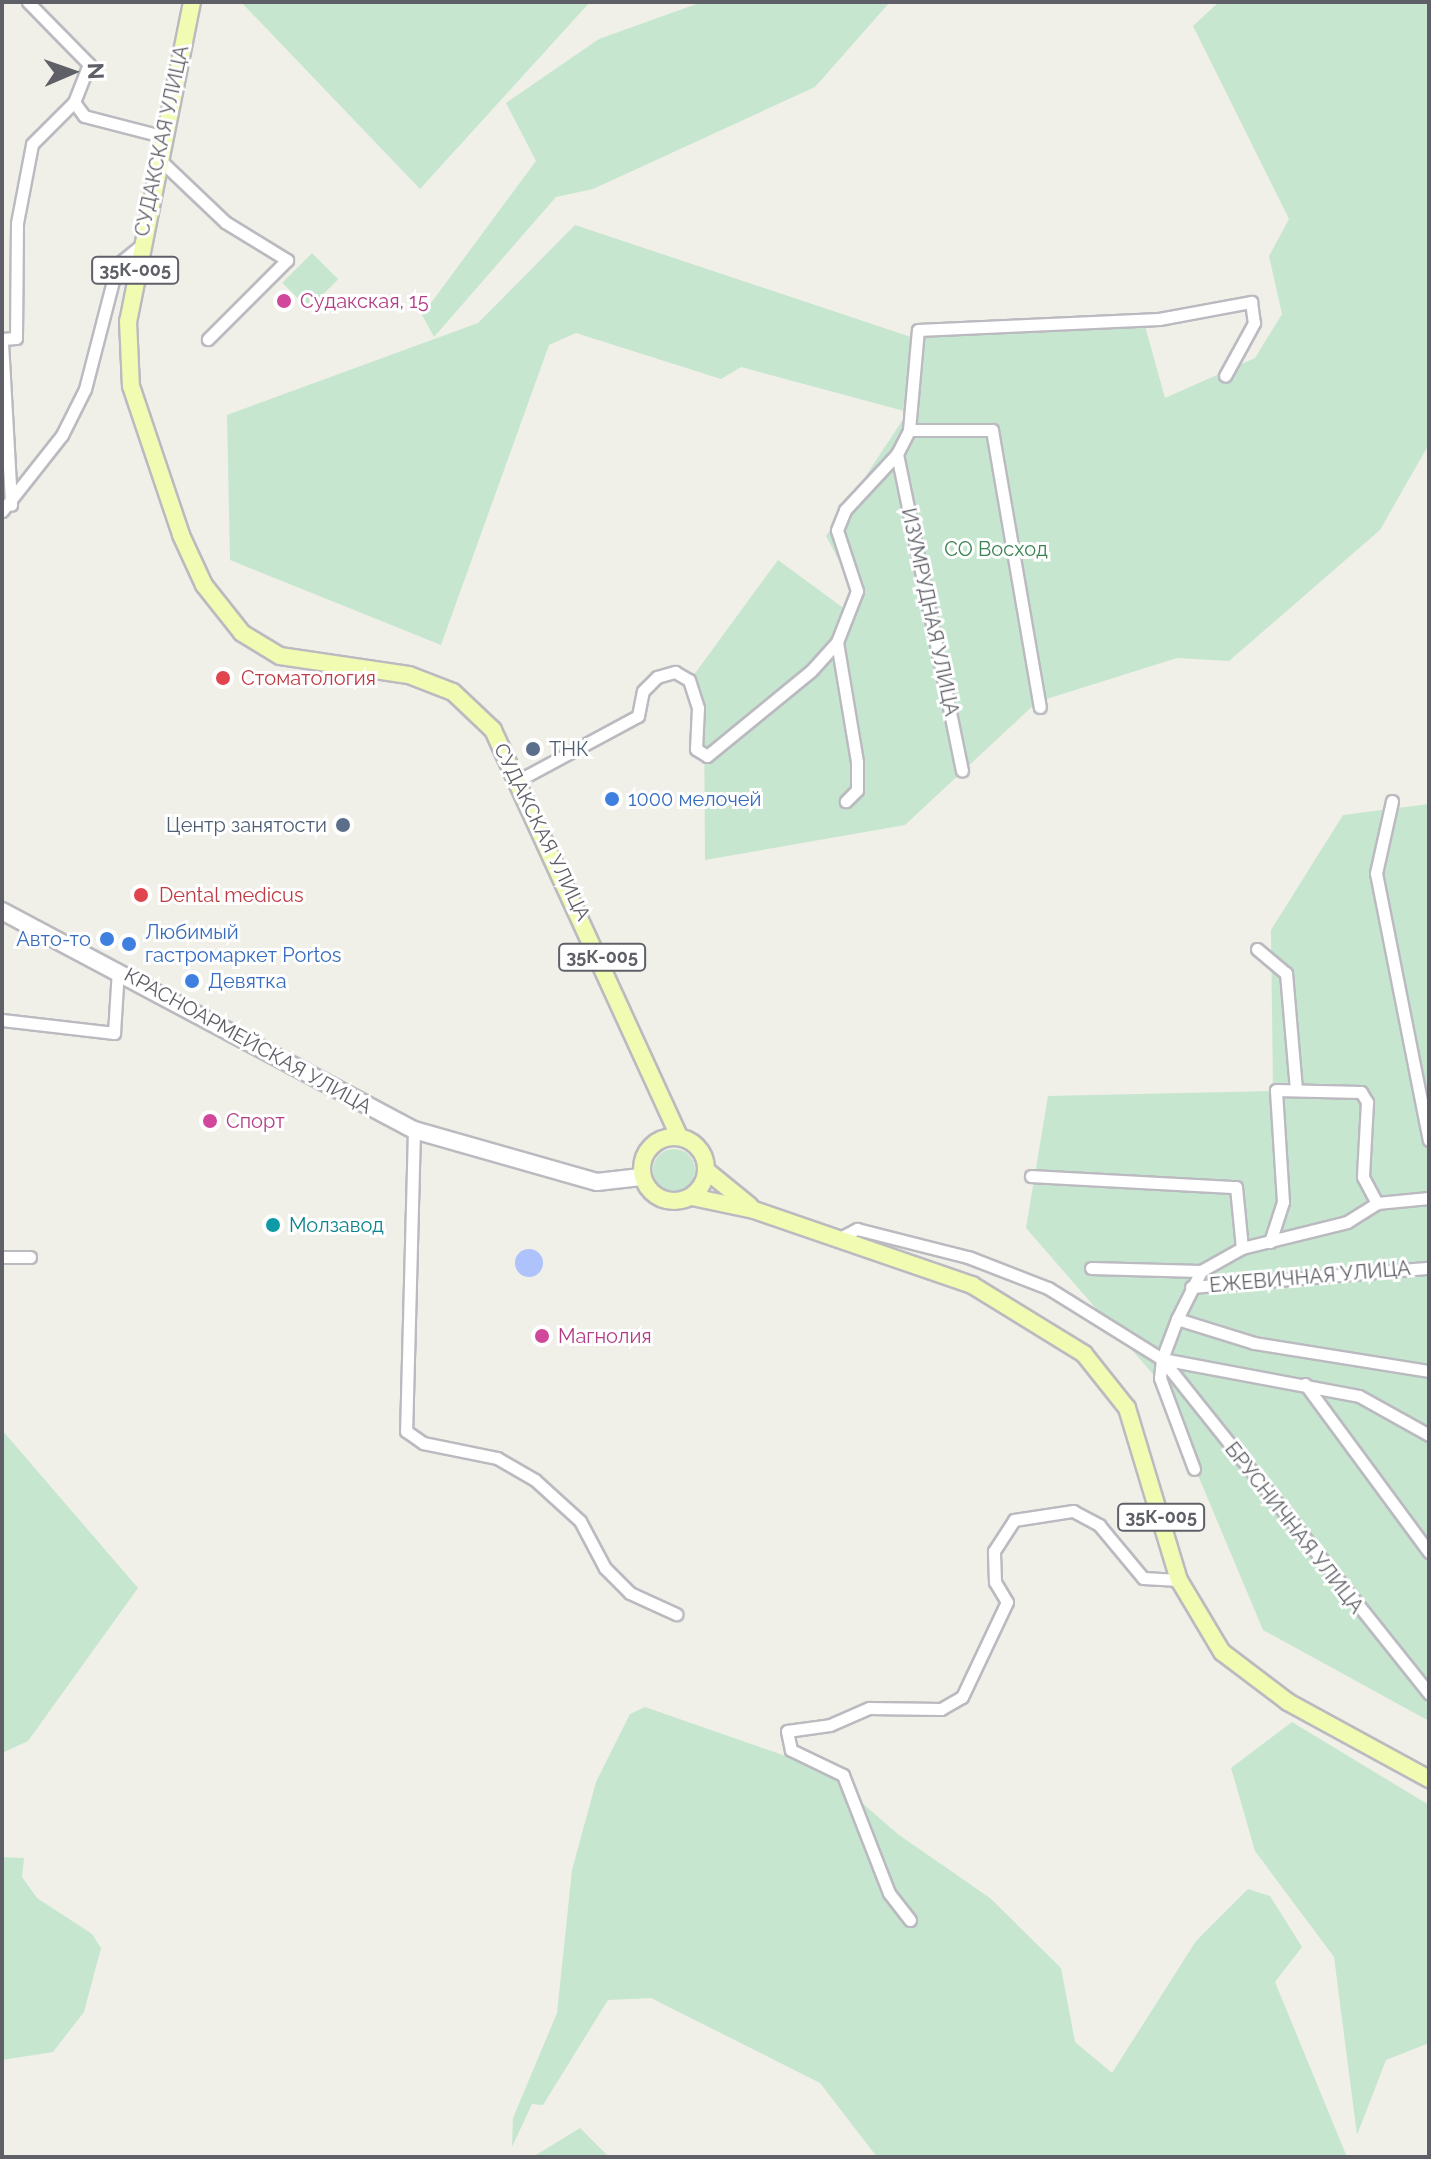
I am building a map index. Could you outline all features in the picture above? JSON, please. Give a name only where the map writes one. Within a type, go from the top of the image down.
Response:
[{"type":"main road","name":"СУДАКСКАЯ УЛИЦА","points":[[192,2],[139,247],[128,321],[131,386],[204,585],[242,633],[280,656],[409,675],[453,692],[493,730],[519,780],[679,1137]]},
{"type":"main road","name":"КРАСНОАРМЕЙСКАЯ УЛИЦА","points":[[2,911],[414,1130],[597,1182],[641,1177]]},
{"type":"main road","name":"35К-005","points":[[679,1137],[694,1143],[707,1171],[754,1210]]},
{"type":"main road","points":[[641,1177],[644,1155],[658,1140],[679,1137]]},
{"type":"main road","points":[[692,1197],[707,1171]]},
{"type":"main road","name":"35К-005","points":[[641,1177],[652,1195],[672,1203],[692,1197],[754,1210],[1010,1303],[1110,1380],[1127,1408],[1179,1580],[1222,1652],[1251,1677],[1429,1779]]},
{"type":"street","points":[[6,508],[2,340],[16,338],[17,223],[32,144],[74,102],[89,64],[28,2]]},
{"type":"street","points":[[74,102],[84,116],[165,137]]},
{"type":"street","points":[[160,160],[225,222],[287,260],[208,339]]},
{"type":"street","points":[[6,508],[67,423],[85,389],[117,265],[139,247]]},
{"type":"street","points":[[519,780],[638,716],[643,691],[657,677],[675,672],[689,680],[698,708],[696,749],[707,756],[837,642],[857,591],[837,530],[864,483],[897,454],[909,430],[918,330],[1159,319],[1251,302],[1254,323],[1225,376]]},
{"type":"street","points":[[909,430],[992,430],[1040,707]]},
{"type":"street","name":"ИЗУМРУДНАЯ УЛИЦА","points":[[897,454],[962,770]]},
{"type":"street","points":[[837,642],[857,762],[857,790],[846,801]]},
{"type":"street","points":[[1392,801],[1376,873],[1429,1140]]},
{"type":"street","points":[[1257,949],[1286,973],[1296,1089]]},
{"type":"street","points":[[2,1020],[114,1033],[118,970]]},
{"type":"street","points":[[1270,1242],[1283,1202],[1276,1090],[1361,1092],[1367,1102],[1363,1177],[1377,1203]]},
{"type":"street","points":[[414,1130],[406,1431],[423,1443],[497,1458],[535,1480],[580,1521],[605,1568],[630,1593],[676,1614]]},
{"type":"street","points":[[1031,1176],[1236,1187],[1242,1248]]},
{"type":"street","points":[[1194,1469],[1160,1378],[1162,1359],[1177,1319],[1201,1271],[1242,1248],[1347,1222],[1377,1203],[1429,1198]]},
{"type":"street","points":[[836,1241],[857,1229],[968,1257],[1048,1288],[1162,1359],[1359,1396],[1429,1435]]},
{"type":"street","points":[[2,1257],[30,1257]]},
{"type":"street","points":[[1091,1268],[1201,1271]]},
{"type":"street","name":"ЕЖЕВИЧНАЯ УЛИЦА","points":[[1191,1287],[1429,1268]]},
{"type":"street","points":[[1177,1319],[1254,1343],[1429,1371]]},
{"type":"street","name":"БРУСНИЧНАЯ УЛИЦА","points":[[1162,1359],[1429,1693]]},
{"type":"street","points":[[1305,1384],[1429,1552]]},
{"type":"street","points":[[910,1920],[889,1893],[843,1775],[791,1750],[785,1738],[794,1728],[830,1725],[869,1708],[951,1706],[962,1697],[1007,1602],[995,1582],[994,1551],[1014,1520],[1039,1513],[1073,1511],[1099,1525],[1143,1578],[1179,1580]]},
{"type":"green space","points":[[241,2],[590,2],[420,189]]},
{"type":"green space","points":[[702,2],[890,2],[815,87],[593,189],[556,197],[434,337],[422,315],[536,161],[506,103],[599,39]]},
{"type":"green space","name":"СО Восход","points":[[1219,2],[1429,2],[1429,444],[1380,530],[1229,661],[1177,658],[1037,702],[905,825],[705,860],[704,711],[693,676],[778,560],[846,610],[854,589],[826,536],[908,412],[741,367],[721,379],[576,333],[549,345],[441,645],[230,560],[227,415],[478,323],[575,225],[911,337],[1142,315],[1165,398],[1255,358],[1282,314],[1269,256],[1289,219],[1193,26]]},
{"type":"green space","points":[[312,253],[338,279],[308,309],[282,283]]},
{"type":"green space","points":[[1429,804],[1429,1721],[1263,1630],[1158,1380],[1026,1228],[1048,1096],[1273,1091],[1271,930],[1343,815]]},
{"type":"green space","points":[[674,1149],[689,1155],[695,1170],[689,1185],[674,1191],[659,1185],[653,1170],[659,1155]]},
{"type":"green space","points":[[2,1430],[138,1588],[28,1741],[2,1753]]},
{"type":"green space","points":[[645,1707],[823,1769],[899,1835],[990,1898],[1061,1968],[1075,2042],[1112,2073],[1196,1941],[1248,1889],[1270,1896],[1302,1947],[1275,1982],[1347,2157],[877,2157],[820,2083],[651,1998],[608,2000],[543,2105],[532,2104],[512,2147],[513,2118],[557,2013],[572,1870],[596,1782],[630,1714]]},
{"type":"green space","points":[[1292,1722],[1429,1805],[1429,2043],[1386,2060],[1357,2135],[1334,1957],[1255,1851],[1231,1768]]},
{"type":"green space","points":[[2,1857],[24,1858],[22,1877],[37,1898],[92,1934],[101,1948],[84,2012],[53,2052],[2,2060]]},
{"type":"green space","points":[[580,2128],[609,2157],[531,2157],[536,2155]]},
{"type":"water","points":[[529,1249],[539,1253],[543,1263],[539,1273],[529,1277],[519,1273],[515,1263],[519,1253]]},
{"type":"place","name":"Судакская, 15","points":[[284,301]]},
{"type":"place","name":"Стоматология","points":[[223,678]]},
{"type":"place","name":"ТНК","points":[[533,749]]},
{"type":"place","name":"1000 мелочей","points":[[612,799]]},
{"type":"place","name":"Центр занятости","points":[[343,825]]},
{"type":"place","name":"Dental medicus","points":[[141,895]]},
{"type":"place","name":"Авто-то","points":[[107,939]]},
{"type":"place","name":"Любимый гастромаркет Portos","points":[[129,944]]},
{"type":"place","name":"Девятка","points":[[192,981]]},
{"type":"place","name":"Спорт","points":[[210,1121]]},
{"type":"place","name":"Молзавод","points":[[273,1225]]},
{"type":"place","name":"Магнолия","points":[[542,1336]]}]
